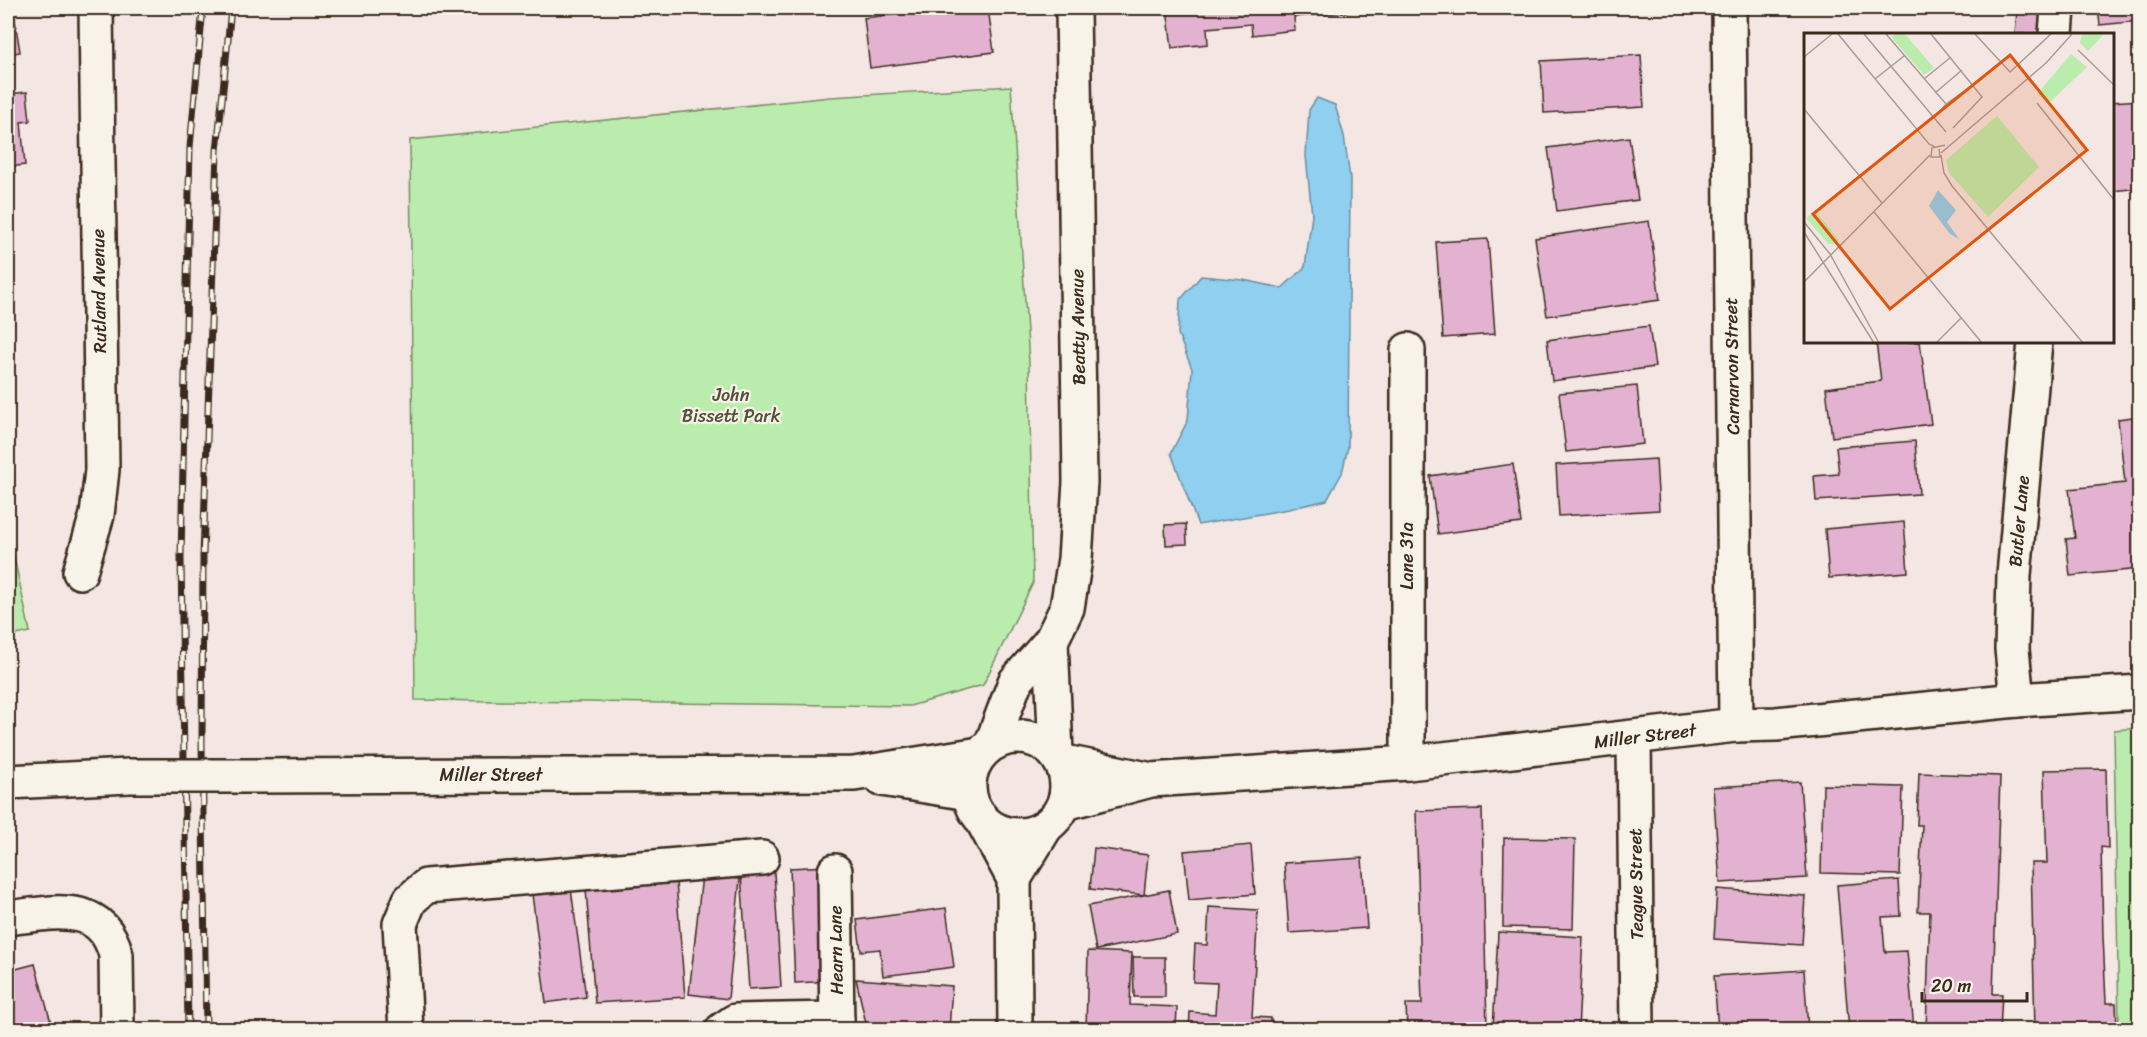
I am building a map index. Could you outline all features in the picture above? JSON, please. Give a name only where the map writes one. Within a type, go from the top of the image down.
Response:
[{"type":"street","name":"Rutland Avenue","points":[[80,572],[97,514],[102,470],[96,8]]},
{"type":"street","name":"Beatty Avenue","points":[[986,748],[1015,682],[1051,641],[1067,608],[1075,559],[1080,482],[1073,8]]},
{"type":"street","name":"Carnarvon Street","points":[[1729,8],[1736,725]]},
{"type":"street","points":[[2056,33],[2058,8]]},
{"type":"street","name":"Butler Lane","points":[[2017,700],[2012,649],[2014,575],[2035,344]]},
{"type":"street","name":"Lane 31a","points":[[1407,763],[1408,350]]},
{"type":"street","name":"Beatty Avenue","points":[[1051,641],[1058,757]]},
{"type":"street","name":"Miller Street","points":[[1065,803],[1151,780],[1407,763],[1736,725],[1776,724],[2017,700],[2139,692]]},
{"type":"street","points":[[1014,879],[1045,828],[1057,817],[1065,803],[1069,785],[1065,769],[1058,757],[1041,742],[1024,736],[1008,738],[986,748],[972,768],[975,806],[1014,879],[1015,1029]]},
{"type":"street","name":"Teague Street","points":[[1634,738],[1637,1029]]},
{"type":"street","name":"Miller Street","points":[[8,782],[129,776],[854,774],[986,748]]},
{"type":"street","name":"Miller Street","points":[[1058,757],[1151,780]]},
{"type":"street","name":"Miller Street","points":[[854,774],[975,806]]},
{"type":"street","points":[[975,806],[995,830],[1013,835],[1030,834],[1045,828]]},
{"type":"street","points":[[406,1029],[400,924],[410,900],[426,886],[762,858]]},
{"type":"street","name":"Hearn Lane","points":[[835,871],[837,1024]]},
{"type":"street","points":[[8,918],[66,912],[81,915],[94,922],[103,931],[114,947],[116,955],[117,1029]]},
{"type":"street","points":[[722,1029],[735,1021],[837,1024]]},
{"type":"green space","name":"John Bissett Park","points":[[1011,86],[1029,363],[1033,583],[983,685],[910,706],[415,700],[410,140],[831,97]]},
{"type":"green space","points":[[8,529],[30,632],[8,637]]},
{"type":"green space","points":[[2139,728],[2139,1029],[2119,1029],[2114,730]]},
{"type":"water","points":[[1317,98],[1335,105],[1344,136],[1350,178],[1348,447],[1342,473],[1327,500],[1198,525],[1171,453],[1188,420],[1192,369],[1178,334],[1180,300],[1201,276],[1243,280],[1282,288],[1305,267],[1312,215],[1306,156],[1309,110]]},
{"type":"building","points":[[8,8],[13,8],[20,52],[8,54]]},
{"type":"building","points":[[946,8],[988,8],[994,52],[870,68],[864,18]]},
{"type":"building","points":[[1167,8],[1385,8],[1294,17],[1295,30],[1252,35],[1251,24],[1207,28],[1208,44],[1172,48]]},
{"type":"building","points":[[2098,8],[2140,8],[2140,21],[2100,25]]},
{"type":"building","points":[[2017,11],[2048,14],[2046,33],[2015,33]]},
{"type":"building","points":[[1641,55],[1644,107],[1544,113],[1541,61]]},
{"type":"building","points":[[27,92],[30,121],[21,122],[25,165],[8,167],[8,94]]},
{"type":"building","points":[[2140,100],[2140,188],[2114,191],[2114,102]]},
{"type":"building","points":[[1629,137],[1638,200],[1557,211],[1548,148]]},
{"type":"building","points":[[1649,221],[1660,300],[1547,316],[1535,238]]},
{"type":"building","points":[[1488,239],[1495,334],[1443,338],[1436,242]]},
{"type":"building","points":[[1649,326],[1655,367],[1552,381],[1547,340]]},
{"type":"building","points":[[1876,344],[1920,344],[1931,424],[1832,437],[1826,388],[1881,381]]},
{"type":"building","points":[[1637,386],[1643,444],[1566,452],[1559,393]]},
{"type":"building","points":[[2140,416],[2140,569],[2070,576],[2066,539],[2075,538],[2069,489],[2125,483],[2118,419]]},
{"type":"building","points":[[1915,441],[1919,494],[1816,501],[1814,476],[1839,474],[1836,447]]},
{"type":"building","points":[[1656,459],[1659,510],[1559,516],[1556,465]]},
{"type":"building","points":[[1513,464],[1521,523],[1438,534],[1430,476]]},
{"type":"building","points":[[1904,522],[1908,572],[1829,578],[1825,529]]},
{"type":"building","points":[[1186,524],[1187,544],[1166,545],[1165,525]]},
{"type":"building","points":[[2106,769],[2108,848],[2101,847],[2103,936],[2106,1003],[2116,1003],[2117,1030],[2035,1030],[2031,863],[2047,863],[2044,770]]},
{"type":"building","points":[[1919,773],[2000,776],[1993,994],[2002,994],[2000,1030],[1926,1030],[1930,912],[1918,912],[1922,825],[1917,825]]},
{"type":"building","points":[[1800,782],[1807,878],[1720,883],[1713,787]]},
{"type":"building","points":[[1823,785],[1903,787],[1900,875],[1821,873]]},
{"type":"building","points":[[1482,809],[1487,1030],[1407,1030],[1406,1004],[1422,1004],[1416,811]]},
{"type":"building","points":[[1504,838],[1575,839],[1573,929],[1503,927]]},
{"type":"building","points":[[1251,845],[1255,894],[1189,900],[1184,851]]},
{"type":"building","points":[[1094,848],[1148,855],[1144,895],[1090,889]]},
{"type":"building","points":[[1362,858],[1367,928],[1289,933],[1284,863]]},
{"type":"building","points":[[827,866],[832,981],[795,983],[790,868]]},
{"type":"building","points":[[774,872],[781,987],[749,989],[741,874]]},
{"type":"building","points":[[702,875],[740,879],[728,999],[689,994]]},
{"type":"building","points":[[1899,880],[1901,916],[1882,917],[1885,952],[1907,951],[1914,1030],[1849,1030],[1837,885]]},
{"type":"building","points":[[676,882],[685,997],[595,1003],[586,889]]},
{"type":"building","points":[[571,889],[586,997],[546,1003],[532,894]]},
{"type":"building","points":[[1717,889],[1805,896],[1802,945],[1714,939]]},
{"type":"building","points":[[1169,890],[1177,934],[1096,950],[1088,906]]},
{"type":"building","points":[[1209,907],[1258,910],[1252,1017],[1271,1018],[1271,1030],[1189,1030],[1190,1012],[1215,1014],[1217,983],[1193,982],[1195,944],[1207,945]]},
{"type":"building","points":[[946,908],[954,967],[883,976],[880,949],[861,951],[857,920]]},
{"type":"building","points":[[1498,932],[1583,937],[1578,1030],[1493,1030]]},
{"type":"building","points":[[1088,951],[1132,953],[1130,1005],[1177,1007],[1176,1030],[1086,1030]]},
{"type":"building","points":[[1133,957],[1165,957],[1165,997],[1134,997]]},
{"type":"building","points":[[35,964],[53,1030],[8,1030],[8,971]]},
{"type":"building","points":[[1804,970],[1808,1030],[1718,1030],[1714,976]]},
{"type":"building","points":[[856,979],[952,986],[949,1030],[867,1028]]},
{"type":"railway","points":[[188,1030],[181,557],[190,147],[203,8]]},
{"type":"railway","points":[[206,1030],[202,741],[203,556],[217,151],[231,8]]}]
